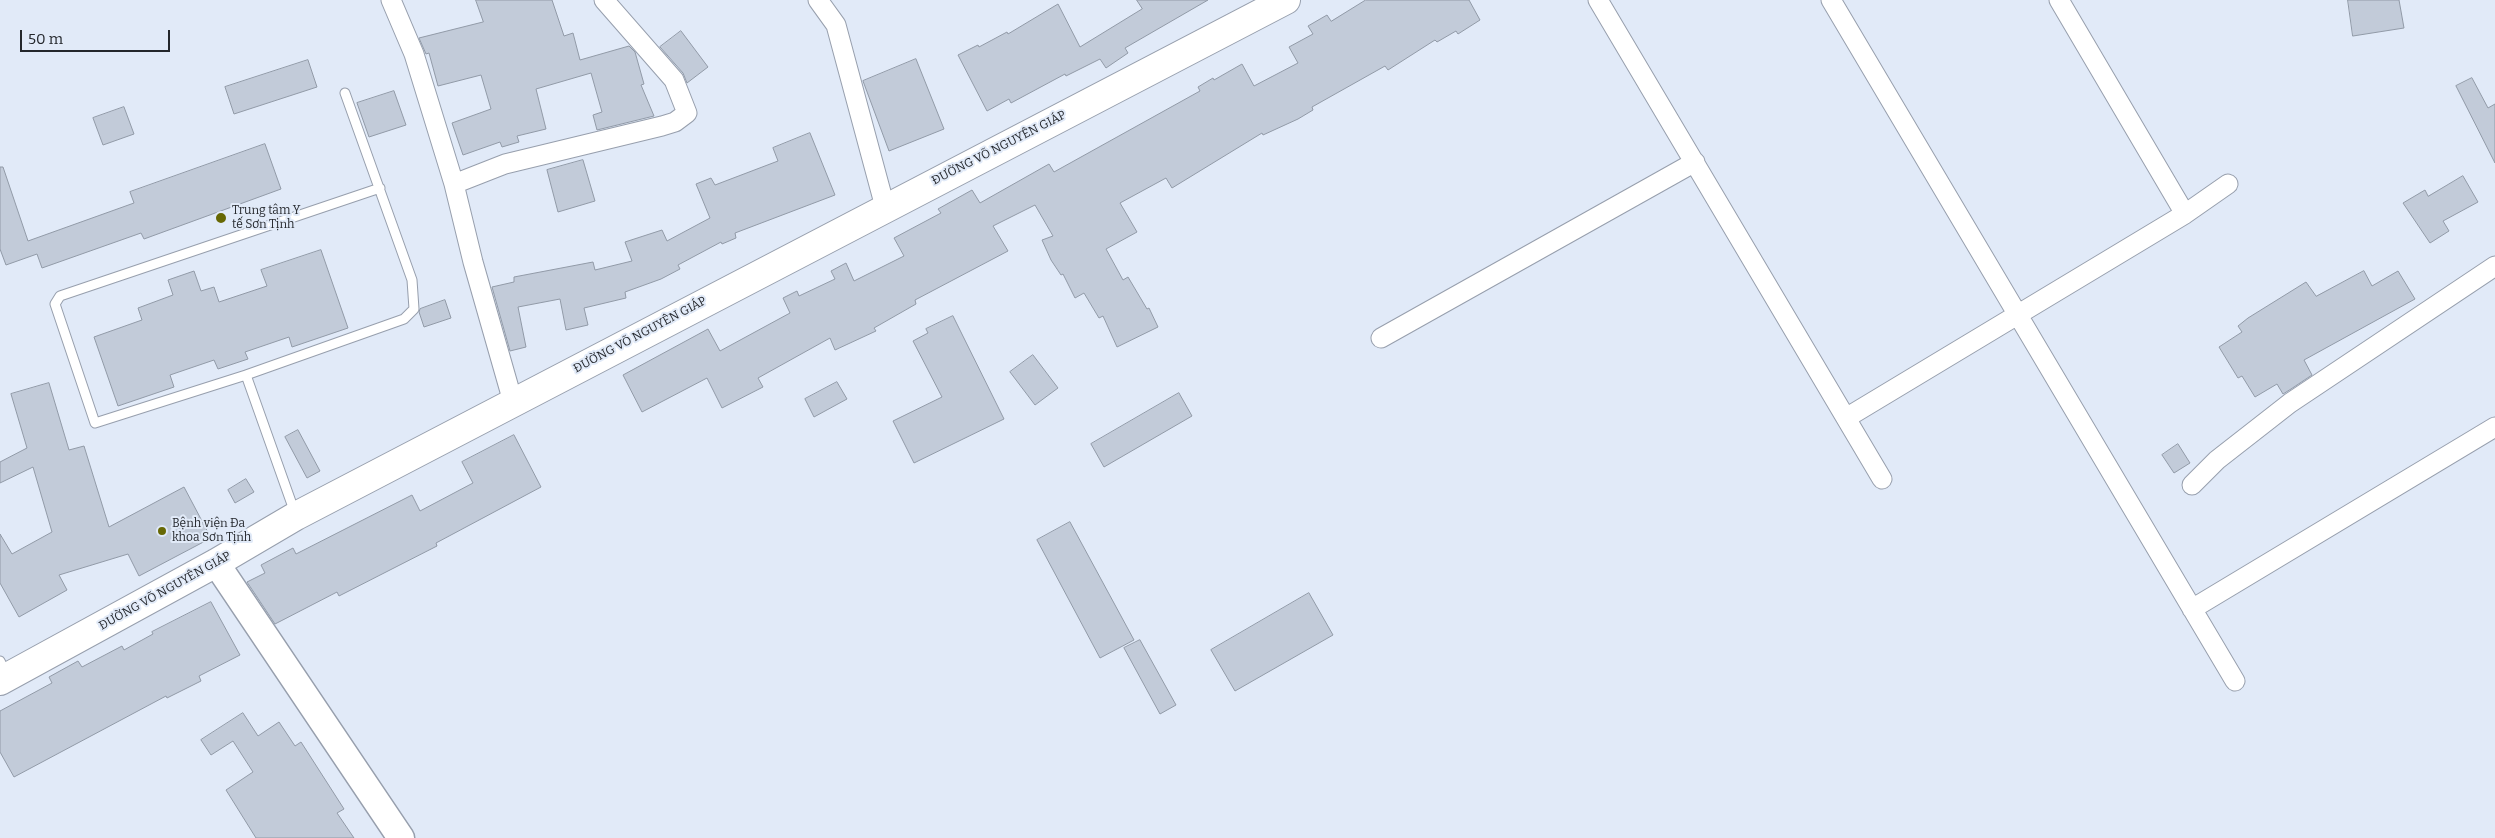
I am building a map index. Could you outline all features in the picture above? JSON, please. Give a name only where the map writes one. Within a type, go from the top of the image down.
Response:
[{"type":"main road","name":"ĐƯỜNG VÕ NGUYÊN GIÁP","points":[[3,673],[216,563],[296,516],[513,402],[1286,0]]},
{"type":"street","points":[[391,0],[414,54],[454,184],[473,262],[513,402]]},
{"type":"street","points":[[454,184],[505,164],[662,126],[674,122],[687,113],[674,80],[604,0]]},
{"type":"street","points":[[818,0],[836,25],[885,207]]},
{"type":"street","points":[[1831,0],[2234,681]]},
{"type":"street","points":[[2059,0],[2185,214]]},
{"type":"street","points":[[1603,2],[1882,479]]},
{"type":"street","points":[[1381,338],[1695,162]]},
{"type":"street","points":[[1846,418],[2185,214],[2228,184]]},
{"type":"street","points":[[2192,485],[2217,460],[2290,403],[2495,266]]},
{"type":"street","points":[[2192,609],[2495,427]]},
{"type":"street","points":[[216,563],[401,838]]},
{"type":"lane","points":[[345,93],[380,188],[412,280],[414,309],[404,320],[246,375],[95,423],[55,304],[60,296],[380,188]]},
{"type":"lane","points":[[246,375],[296,516]]},
{"type":"building","points":[[476,0],[552,0],[564,36],[573,33],[580,60],[629,46],[635,52],[644,84],[641,85],[654,116],[597,130],[593,115],[602,112],[591,73],[536,89],[546,129],[517,136],[519,142],[502,147],[500,142],[463,155],[452,123],[491,109],[481,75],[438,86],[429,53],[426,54],[419,38],[483,22]]},
{"type":"building","points":[[1137,0],[1208,0],[1125,48],[1128,53],[1106,68],[1100,59],[1066,76],[1065,74],[1011,103],[1009,99],[987,111],[958,55],[978,45],[979,47],[1007,32],[1008,34],[1058,4],[1080,47],[1142,9]]},
{"type":"building","points":[[1366,0],[1469,0],[1480,20],[1458,34],[1456,31],[1437,42],[1435,40],[1388,70],[1385,66],[1312,107],[1313,110],[1298,119],[1263,135],[1262,133],[1172,188],[1166,178],[1120,203],[1137,232],[1106,249],[1123,280],[1128,277],[1147,309],[1149,308],[1158,327],[1117,347],[1103,316],[1099,318],[1084,293],[1075,298],[1063,274],[1061,275],[1051,260],[1042,240],[1053,236],[1035,205],[993,226],[1008,251],[915,300],[916,304],[874,328],[876,331],[835,350],[830,338],[758,378],[763,387],[722,408],[707,378],[642,412],[623,375],[708,329],[720,351],[790,313],[783,298],[797,291],[799,296],[835,279],[831,271],[846,263],[854,281],[904,256],[894,238],[941,213],[938,209],[972,190],[980,203],[1049,164],[1054,172],[1200,91],[1198,87],[1242,64],[1254,86],[1298,63],[1289,47],[1313,34],[1308,26],[1327,15],[1331,21]]},
{"type":"building","points":[[2348,0],[2399,0],[2404,28],[2353,36]]},
{"type":"building","points":[[681,31],[708,67],[687,83],[683,73],[660,47]]},
{"type":"building","points":[[916,59],[944,129],[889,151],[863,81]]},
{"type":"building","points":[[308,60],[317,87],[234,114],[225,87]]},
{"type":"building","points":[[2472,78],[2488,108],[2495,104],[2495,163],[2456,86]]},
{"type":"building","points":[[394,91],[406,125],[369,137],[357,103]]},
{"type":"building","points":[[124,107],[134,134],[103,145],[93,118]]},
{"type":"building","points":[[810,133],[835,195],[735,233],[736,238],[722,244],[721,242],[678,265],[680,269],[661,279],[625,292],[626,298],[584,308],[588,325],[566,330],[560,299],[518,307],[526,347],[510,351],[492,287],[514,282],[514,277],[593,262],[595,270],[632,261],[625,242],[662,230],[667,241],[710,218],[696,184],[711,178],[715,185],[778,161],[773,148]]},
{"type":"building","points":[[265,144],[281,189],[144,239],[141,233],[42,268],[37,254],[6,265],[0,249],[0,167],[3,167],[28,241],[134,203],[130,192]]},
{"type":"building","points":[[583,160],[595,201],[558,212],[547,170]]},
{"type":"building","points":[[2463,176],[2478,202],[2443,221],[2449,231],[2430,243],[2403,203],[2425,190],[2428,196]]},
{"type":"building","points":[[321,250],[348,328],[292,347],[289,337],[245,352],[248,359],[218,369],[214,360],[170,375],[174,387],[118,406],[94,337],[142,320],[138,308],[173,295],[168,280],[194,271],[201,291],[214,287],[219,302],[267,286],[261,270]]},
{"type":"building","points":[[2364,271],[2372,286],[2398,271],[2415,299],[2304,360],[2312,375],[2283,394],[2277,384],[2255,397],[2242,376],[2238,378],[2219,347],[2242,332],[2238,326],[2248,318],[2306,282],[2316,296]]},
{"type":"building","points":[[445,300],[451,318],[424,327],[419,312],[420,309]]},
{"type":"building","points":[[953,316],[1004,419],[914,463],[893,421],[942,397],[913,341],[928,333],[926,329]]},
{"type":"building","points":[[1033,355],[1058,388],[1035,405],[1010,372]]},
{"type":"building","points":[[837,382],[847,399],[814,417],[805,399]]},
{"type":"building","points":[[49,383],[69,450],[84,446],[109,527],[184,487],[211,538],[139,576],[128,554],[59,575],[67,590],[19,617],[0,583],[0,534],[12,554],[52,532],[33,467],[0,483],[0,462],[27,448],[11,394]]},
{"type":"building","points":[[1179,393],[1192,416],[1104,467],[1091,444]]},
{"type":"building","points":[[298,430],[320,471],[307,478],[285,437]]},
{"type":"building","points":[[514,435],[541,487],[436,543],[437,546],[339,596],[337,592],[275,624],[247,582],[265,573],[261,565],[293,548],[296,554],[412,495],[420,511],[473,483],[462,462]]},
{"type":"building","points":[[2178,444],[2190,463],[2174,473],[2162,455]]},
{"type":"building","points":[[246,479],[254,492],[235,503],[228,490]]},
{"type":"building","points":[[1070,522],[1134,640],[1100,658],[1037,540]]},
{"type":"building","points":[[1309,593],[1333,635],[1235,691],[1211,650]]},
{"type":"building","points":[[211,602],[240,655],[199,676],[201,681],[167,698],[166,696],[14,777],[0,752],[0,711],[52,683],[49,677],[78,661],[82,667],[122,646],[124,650],[153,634],[152,632]]},
{"type":"building","points":[[1140,640],[1176,705],[1160,714],[1124,648]]},
{"type":"building","points":[[243,713],[258,736],[279,722],[295,746],[301,742],[344,809],[337,813],[354,838],[256,838],[226,790],[253,772],[233,741],[211,755],[201,740]]},
{"type":"place","name":"Trung tâm Y tế Sơn Tịnh","points":[[221,218]]},
{"type":"place","name":"Bệnh viện Đa khoa Sơn Tịnh","points":[[162,531]]}]
